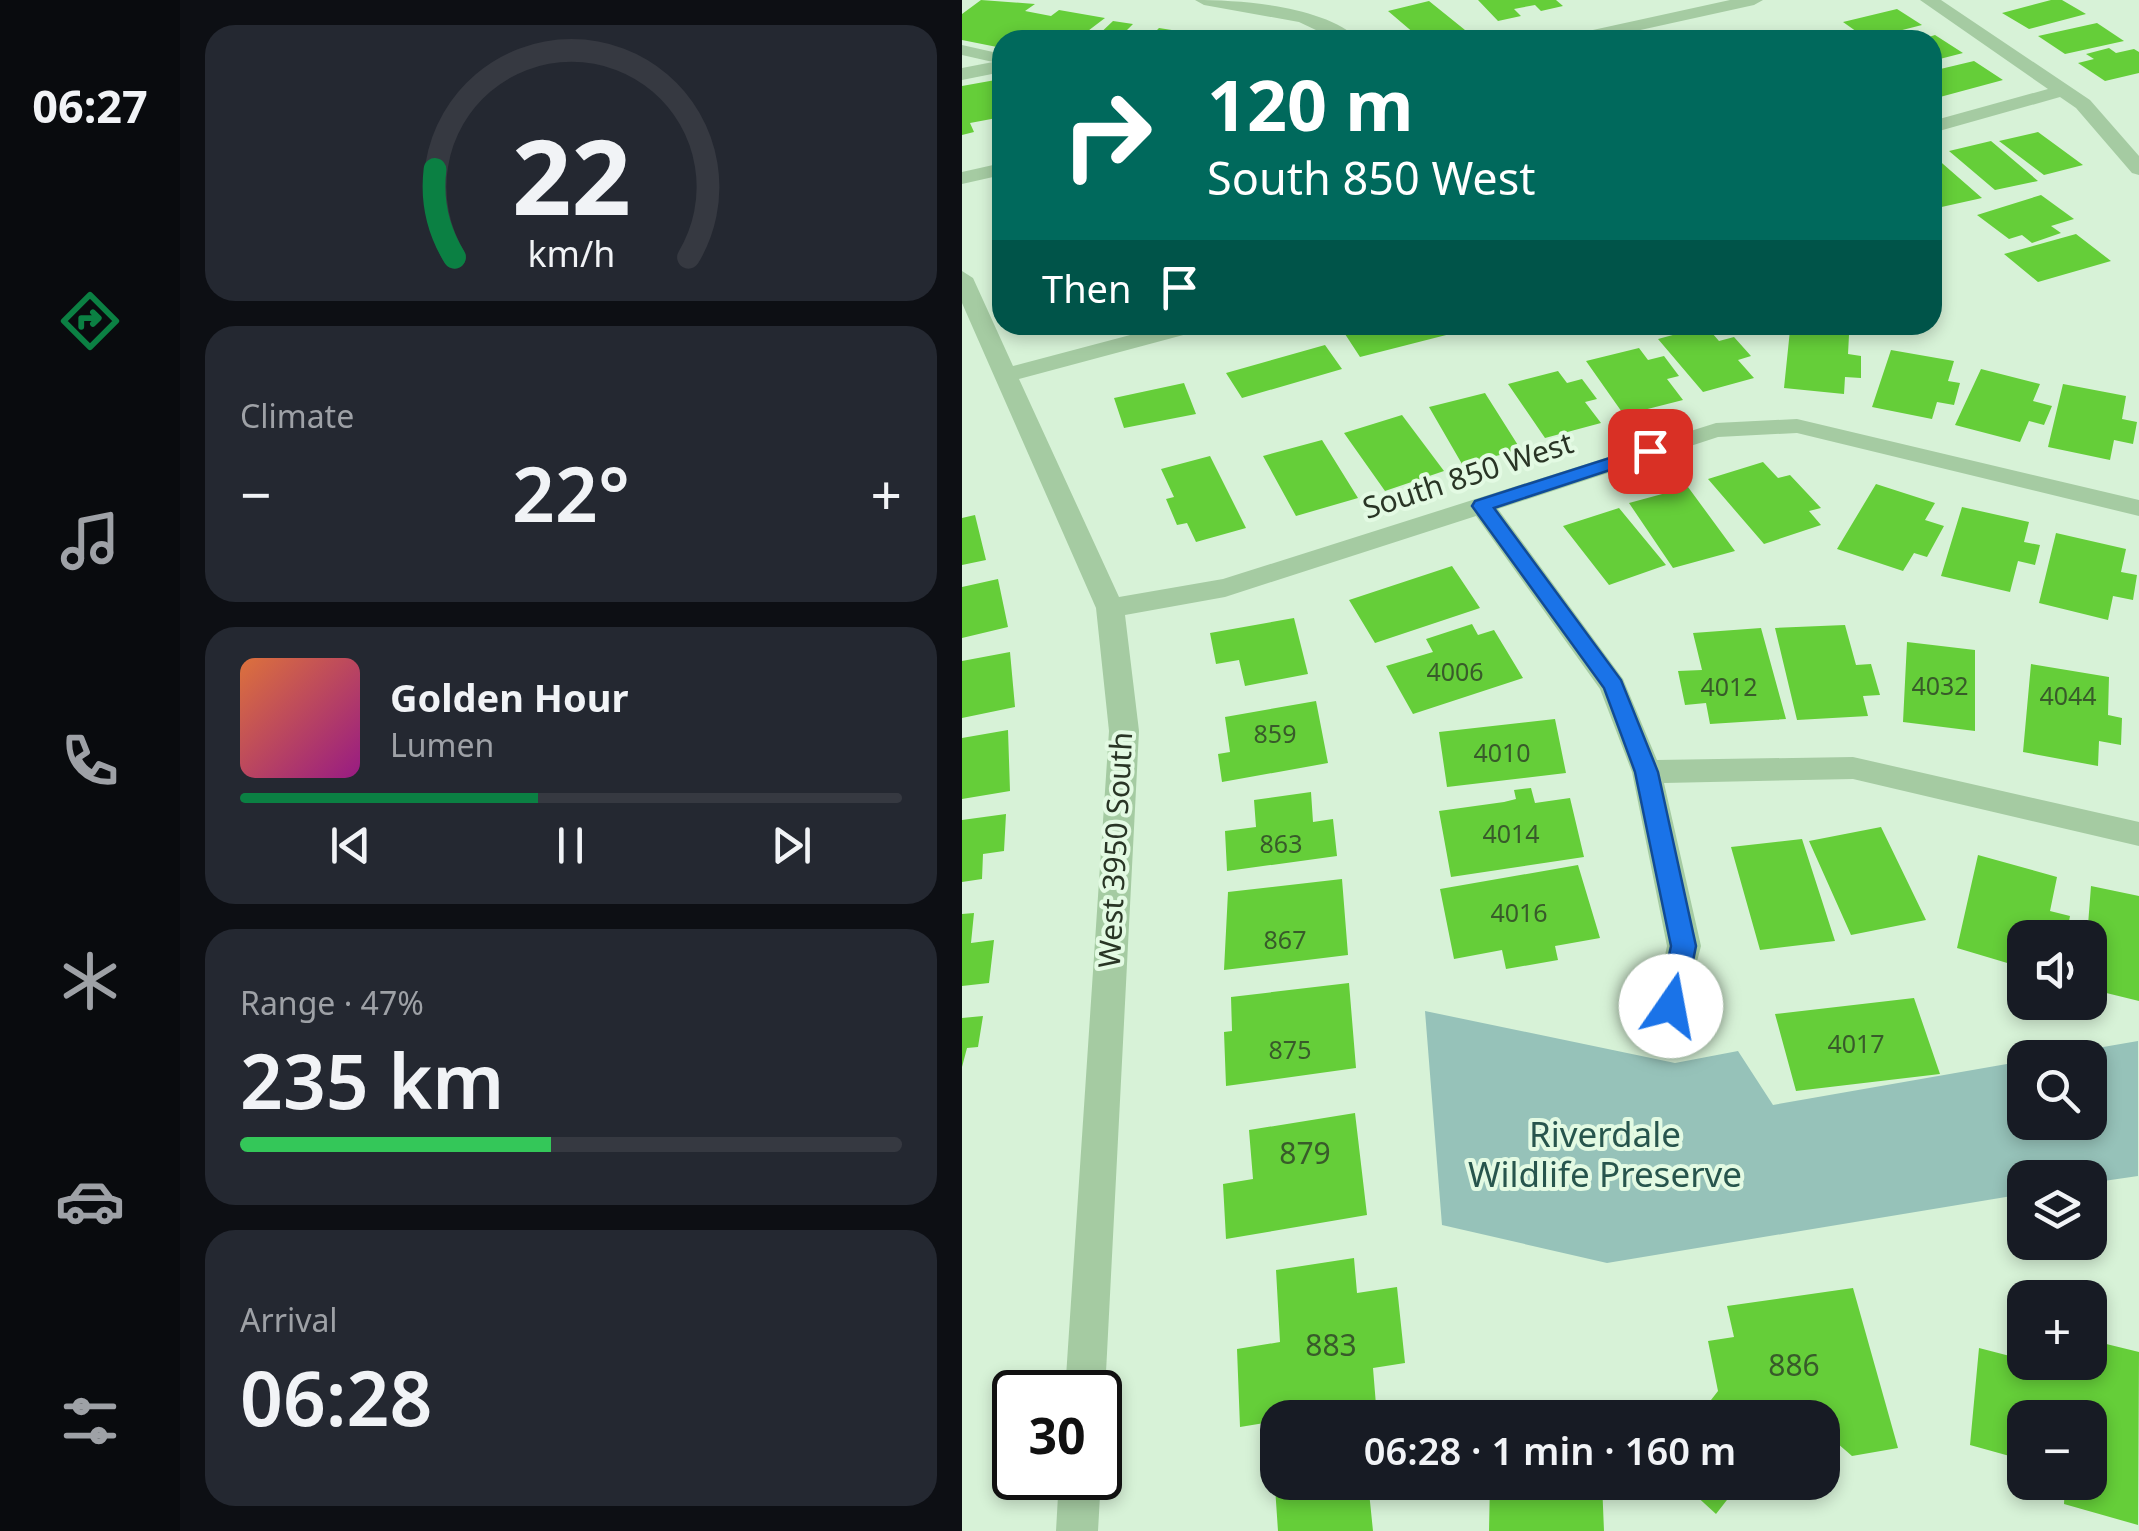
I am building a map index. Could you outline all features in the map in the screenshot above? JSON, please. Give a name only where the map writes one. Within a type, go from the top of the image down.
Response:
[{"type":"street","points":[[1204,0],[1304,18],[1330,30]]},
{"type":"street","points":[[1616,30],[1754,0]]},
{"type":"street","points":[[1929,0],[2082,104],[2138,169]]},
{"type":"street","points":[[962,50],[992,59]]},
{"type":"street","points":[[962,74],[992,65]]},
{"type":"street","points":[[1942,124],[2062,91]]},
{"type":"street","points":[[962,178],[992,171]]},
{"type":"street","name":"West 3950 South","points":[[962,278],[1110,608],[1124,731],[1086,1370]]},
{"type":"street","points":[[1005,375],[1156,335]]},
{"type":"street","name":"South 850 West","points":[[1110,608],[1225,588],[1716,430],[1797,426],[2138,508]]},
{"type":"street","points":[[1482,506],[1614,686],[1647,772],[1684,946],[1671,1006]]},
{"type":"street","points":[[1647,772],[1853,768],[2138,834]]},
{"type":"street","points":[[1077,1531],[1079,1500]]},
{"type":"green space","name":"Riverdale Wildlife Preserve","points":[[1425,1011],[1675,1063],[1738,1051],[1773,1105],[2007,1064],[2007,1140],[2107,1140],[2107,1046],[2138,1041],[2138,1176],[2107,1181],[2107,1160],[2007,1160],[2007,1197],[1607,1263],[1442,1225]]},
{"type":"building","points":[[981,0],[1035,4],[1025,11],[1051,16],[1059,10],[1105,18],[1089,30],[992,30],[992,46],[962,40],[962,14]]},
{"type":"building","points":[[1478,0],[1556,0],[1563,6],[1541,11],[1535,5],[1514,9],[1521,16],[1498,21]]},
{"type":"building","points":[[2062,0],[2086,14],[2029,29],[2002,13]]},
{"type":"building","points":[[1429,1],[1465,30],[1410,30],[1388,11]]},
{"type":"building","points":[[1897,9],[1922,25],[1902,30],[1854,30],[1843,22]]},
{"type":"building","points":[[1113,21],[1133,24],[1127,30],[1104,30]]},
{"type":"building","points":[[2097,23],[2124,41],[2065,54],[2038,36]]},
{"type":"building","points":[[1942,40],[1963,53],[1942,58]]},
{"type":"building","points":[[2109,48],[2116,53],[2134,49],[2139,52],[2139,73],[2105,81],[2078,63],[2094,59],[2086,54]]},
{"type":"building","points":[[1974,61],[2003,80],[1942,96],[1942,69]]},
{"type":"building","points":[[992,81],[992,119],[970,123],[974,132],[962,135],[962,86]]},
{"type":"building","points":[[2038,132],[2083,165],[2044,175],[1999,141]]},
{"type":"building","points":[[1991,141],[2038,181],[1995,190],[1949,151]]},
{"type":"building","points":[[1942,163],[1982,198],[1942,207]]},
{"type":"building","points":[[2041,195],[2074,219],[2051,226],[2061,233],[2032,243],[2022,235],[2009,239],[1977,215]]},
{"type":"building","points":[[2076,234],[2111,261],[2038,282],[2004,254]]},
{"type":"building","points":[[1346,335],[1446,335],[1360,357]]},
{"type":"building","points":[[1673,335],[1714,335],[1719,341],[1734,337],[1751,356],[1738,360],[1754,378],[1703,392],[1658,339]]},
{"type":"building","points":[[1789,335],[1849,335],[1848,354],[1861,356],[1861,378],[1845,377],[1844,394],[1784,388]]},
{"type":"building","points":[[1325,345],[1342,369],[1242,398],[1226,373]]},
{"type":"building","points":[[1639,348],[1648,360],[1664,356],[1679,376],[1667,379],[1683,400],[1624,415],[1586,361]]},
{"type":"building","points":[[1891,350],[1954,361],[1948,381],[1960,383],[1954,405],[1937,402],[1932,419],[1872,407]]},
{"type":"building","points":[[1981,369],[2040,384],[2033,401],[2052,406],[2044,425],[2029,421],[2020,442],[1955,425]]},
{"type":"building","points":[[1558,371],[1567,383],[1582,379],[1597,399],[1585,402],[1601,423],[1545,438],[1508,384]]},
{"type":"building","points":[[1184,383],[1196,414],[1124,428],[1114,398]]},
{"type":"building","points":[[2063,384],[2126,396],[2122,419],[2137,422],[2133,444],[2114,440],[2110,460],[2048,447]]},
{"type":"building","points":[[1485,393],[1521,450],[1462,464],[1429,407]]},
{"type":"building","points":[[1402,415],[1444,471],[1385,491],[1344,433]]},
{"type":"building","points":[[1322,440],[1358,498],[1296,516],[1263,456]]},
{"type":"building","points":[[1210,456],[1246,528],[1196,542],[1187,523],[1177,525],[1166,499],[1174,497],[1161,469]]},
{"type":"building","points":[[1763,462],[1778,478],[1790,475],[1821,508],[1809,511],[1821,525],[1764,544],[1708,479]]},
{"type":"building","points":[[1876,484],[1935,503],[1925,520],[1944,526],[1927,557],[1914,553],[1903,571],[1837,549]]},
{"type":"building","points":[[1688,487],[1735,551],[1673,568],[1629,503]]},
{"type":"building","points":[[1962,507],[2029,522],[2024,542],[2040,545],[2035,565],[2018,561],[2010,592],[1941,576]]},
{"type":"building","points":[[1619,508],[1666,565],[1609,585],[1563,526]]},
{"type":"building","points":[[975,515],[986,560],[962,565],[962,518]]},
{"type":"building","points":[[2056,533],[2126,549],[2121,572],[2137,575],[2133,600],[2113,596],[2108,620],[2039,603]]},
{"type":"building","points":[[1452,566],[1480,608],[1375,643],[1349,600]]},
{"type":"building","points":[[998,579],[1008,627],[962,638],[962,587]]},
{"type":"building","points":[[1294,618],[1308,674],[1245,686],[1239,660],[1216,664],[1210,633]]},
{"type":"building","points":[[1472,624],[1478,635],[1494,630],[1523,678],[1413,714],[1386,666],[1433,652],[1426,639]]},
{"type":"building","points":[[1845,625],[1856,665],[1871,664],[1880,695],[1863,696],[1868,716],[1797,720],[1775,628]]},
{"type":"building","points":[[1761,628],[1786,719],[1710,724],[1706,703],[1685,705],[1678,671],[1702,670],[1693,633]]},
{"type":"building","points":[[1907,642],[1975,650],[1975,731],[1903,722]]},
{"type":"building","points":[[1010,652],[1015,707],[962,718],[962,661]]},
{"type":"building","points":[[2031,664],[2109,677],[2108,715],[2122,718],[2121,745],[2099,741],[2098,766],[2023,752]]},
{"type":"building","points":[[1316,701],[1328,763],[1222,782],[1218,754],[1230,752],[1225,717]]},
{"type":"building","points":[[1555,719],[1566,773],[1447,787],[1439,732]]},
{"type":"building","points":[[1008,730],[1010,791],[962,799],[962,738]]},
{"type":"building","points":[[1531,788],[1535,803],[1570,798],[1584,857],[1451,877],[1439,811],[1516,799],[1514,790]]},
{"type":"building","points":[[1311,792],[1313,822],[1333,819],[1337,856],[1227,871],[1225,831],[1256,827],[1254,800]]},
{"type":"building","points":[[1006,814],[1004,851],[983,854],[982,879],[962,882],[962,820]]},
{"type":"building","points":[[1881,827],[1926,920],[1851,935],[1809,841]]},
{"type":"building","points":[[1802,839],[1835,941],[1760,950],[1731,847]]},
{"type":"building","points":[[1978,855],[2057,877],[2050,911],[2070,916],[2069,920],[2007,920],[2007,963],[1957,948]]},
{"type":"building","points":[[1578,865],[1600,938],[1555,946],[1558,960],[1506,969],[1502,950],[1454,959],[1440,889]]},
{"type":"building","points":[[1342,879],[1348,955],[1224,970],[1228,892]]},
{"type":"building","points":[[2091,886],[2139,896],[2139,1001],[2107,993],[2107,920],[2088,920]]},
{"type":"building","points":[[974,913],[971,943],[994,940],[989,983],[962,986],[962,914]]},
{"type":"building","points":[[1349,983],[1356,1068],[1226,1086],[1224,1032],[1232,1031],[1231,997]]},
{"type":"building","points":[[1914,998],[1940,1074],[1796,1091],[1775,1014]]},
{"type":"building","points":[[983,1016],[978,1047],[967,1048],[962,1067],[962,1018]]},
{"type":"building","points":[[1355,1113],[1367,1215],[1226,1239],[1223,1184],[1253,1179],[1249,1130]]},
{"type":"building","points":[[1354,1258],[1357,1293],[1397,1287],[1405,1363],[1373,1368],[1376,1400],[1260,1400],[1260,1424],[1240,1427],[1237,1349],[1280,1342],[1276,1270]]},
{"type":"building","points":[[1853,1288],[1898,1448],[1852,1456],[1840,1446],[1840,1400],[1711,1400],[1718,1391],[1708,1341],[1734,1337],[1727,1306]]},
{"type":"building","points":[[2107,1344],[2139,1352],[2138,1525],[2064,1504],[2064,1500],[2107,1500],[2107,1400],[2007,1400],[2007,1455],[1970,1445],[1979,1348],[2007,1355],[2007,1380],[2107,1380]]},
{"type":"building","points":[[1276,1500],[1370,1500],[1373,1531],[1278,1531]]},
{"type":"building","points":[[1490,1500],[1603,1500],[1604,1531],[1489,1531]]},
{"type":"building","points":[[1701,1500],[1727,1500],[1716,1514]]},
{"type":"route","points":[[1650,451],[1482,506],[1614,686],[1647,772],[1684,946],[1671,1006]]}]
